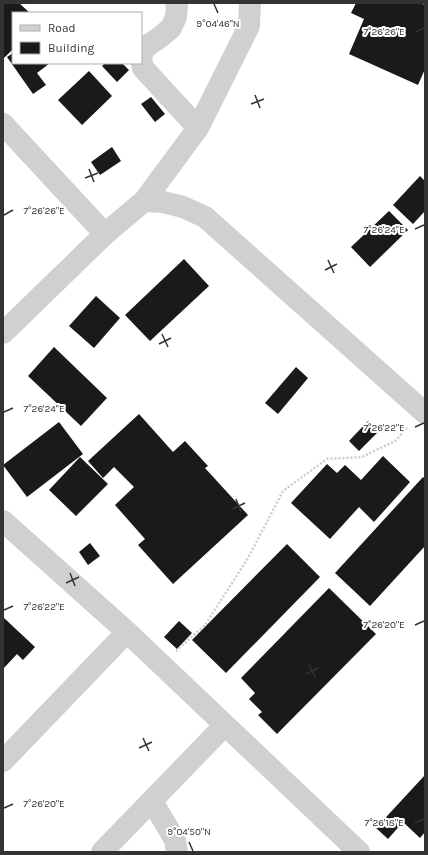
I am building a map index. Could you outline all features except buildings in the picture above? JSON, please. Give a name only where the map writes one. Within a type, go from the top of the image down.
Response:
[{"type":"street","points":[[142,55],[144,48],[171,28],[176,16],[176,3]]},
{"type":"street","points":[[3,334],[105,234],[144,201],[198,128],[249,26],[250,3]]},
{"type":"street","points":[[142,63],[143,68],[198,128]]},
{"type":"street","points":[[3,124],[105,234]]},
{"type":"street","points":[[144,201],[163,202],[183,207],[205,217],[424,410]]},
{"type":"street","points":[[3,521],[127,632],[360,852]]},
{"type":"street","points":[[3,761],[127,632]]},
{"type":"street","points":[[102,852],[225,725]]},
{"type":"street","points":[[152,801],[175,840],[177,852]]},
{"type":"path","points":[[161,664],[205,625],[248,558],[283,491],[328,460],[362,457],[395,441],[424,410]]}]
